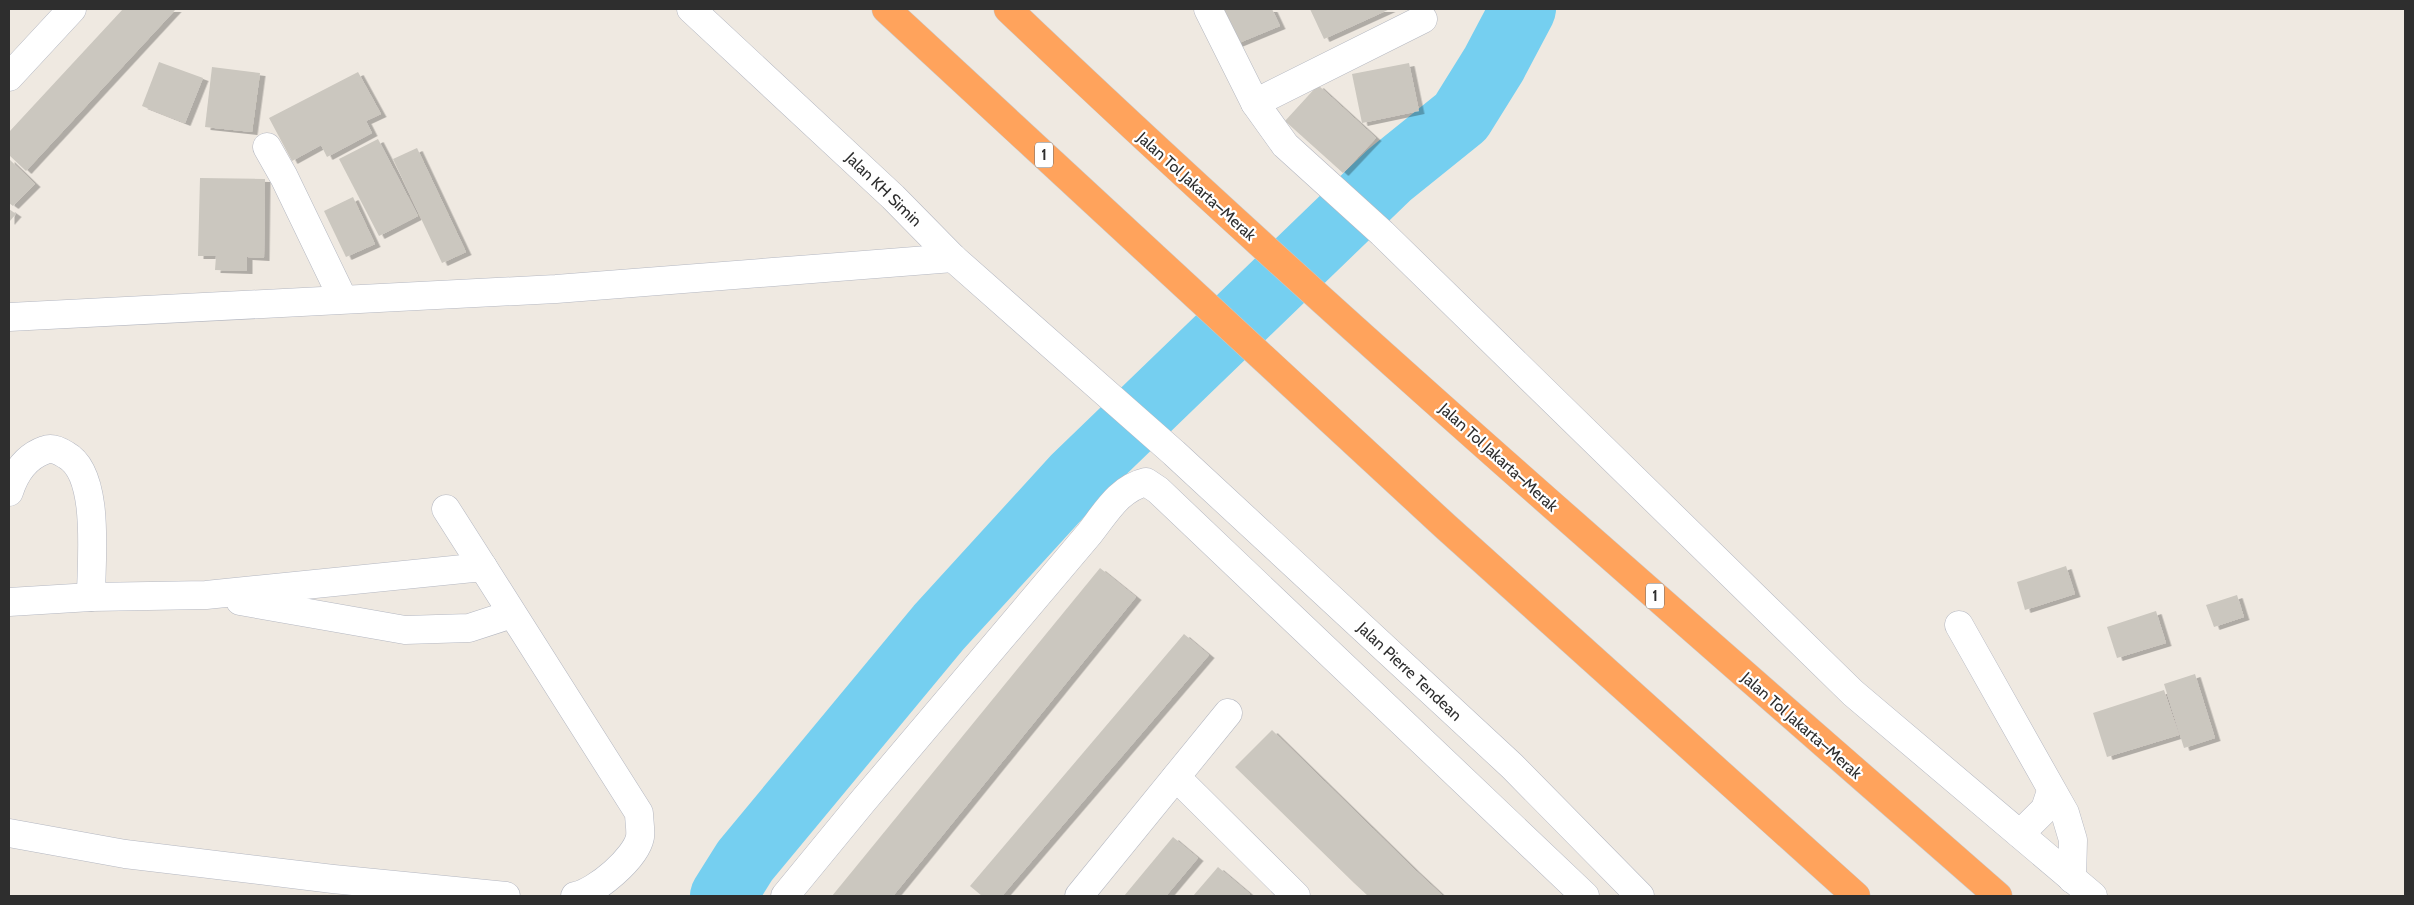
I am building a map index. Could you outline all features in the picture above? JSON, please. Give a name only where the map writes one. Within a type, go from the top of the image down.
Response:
[{"type":"highway","name":"1","points":[[886,9],[1445,526],[1856,896]]},
{"type":"highway","name":"Jalan Tol Jakarta–Merak","points":[[1008,9],[1155,149],[1607,554],[1998,896]]},
{"type":"street","points":[[9,77],[72,9]]},
{"type":"street","name":"Jalan KH Simin","points":[[691,9],[893,197],[953,258],[1078,368]]},
{"type":"street","points":[[1208,9],[1255,102],[1285,145],[1382,233],[1853,693],[2093,896]]},
{"type":"street","points":[[1255,102],[1423,20]]},
{"type":"street","points":[[267,146],[343,299]]},
{"type":"street","points":[[9,317],[343,299],[556,290],[953,258]]},
{"type":"street","name":"Jalan Pierre Tendean","points":[[1078,368],[1174,453],[1512,766],[1640,896]]},
{"type":"street","points":[[9,492],[14,476],[31,456],[47,449],[60,451],[72,458],[87,482],[91,504],[91,597]]},
{"type":"street","points":[[785,896],[1115,500],[1135,485],[1146,482],[1158,490],[1585,896]]},
{"type":"street","points":[[446,509],[639,813],[640,837],[632,853],[605,881],[575,896]]},
{"type":"street","points":[[9,602],[91,597],[206,596],[483,567]]},
{"type":"street","points":[[206,596],[405,630],[469,628],[512,614]]},
{"type":"street","points":[[1958,625],[2065,813],[2073,840],[2072,879]]},
{"type":"street","points":[[1079,896],[1228,713]]},
{"type":"street","points":[[1176,777],[1296,896]]},
{"type":"street","points":[[2020,834],[2045,809],[2052,791]]},
{"type":"street","points":[[9,833],[125,854],[333,879],[506,896]]},
{"type":"building","points":[[123,9],[176,9],[26,171],[9,155],[9,132]]},
{"type":"building","points":[[1219,9],[1272,9],[1280,26],[1234,45]]},
{"type":"building","points":[[1310,9],[1390,9],[1324,39]]},
{"type":"building","points":[[159,62],[203,78],[185,123],[142,106]]},
{"type":"building","points":[[1409,63],[1419,111],[1362,123],[1352,74]]},
{"type":"building","points":[[212,67],[260,73],[252,132],[205,127]]},
{"type":"building","points":[[358,72],[381,114],[366,121],[372,133],[327,157],[321,145],[292,161],[269,118]]},
{"type":"building","points":[[1318,85],[1376,138],[1343,173],[1285,121]]},
{"type":"building","points":[[378,139],[418,216],[379,236],[339,159]]},
{"type":"building","points":[[417,148],[466,252],[442,263],[393,159]]},
{"type":"building","points":[[9,159],[35,184],[13,206],[9,203]]},
{"type":"building","points":[[200,178],[265,179],[264,258],[247,257],[247,271],[215,270],[216,256],[198,256]]},
{"type":"building","points":[[353,197],[375,244],[346,257],[324,211]]},
{"type":"building","points":[[9,209],[16,214],[9,222]]},
{"type":"building","points":[[2066,566],[2075,594],[2025,610],[2017,582]]},
{"type":"building","points":[[1100,568],[1136,597],[893,896],[832,896]]},
{"type":"building","points":[[2237,595],[2244,617],[2214,627],[2206,605]]},
{"type":"building","points":[[2156,611],[2166,643],[2117,658],[2107,627]]},
{"type":"building","points":[[1184,634],[1209,655],[1002,896],[982,896],[970,886]]},
{"type":"building","points":[[2195,674],[2215,738],[2184,748],[2164,684]]},
{"type":"building","points":[[2164,690],[2179,735],[2107,757],[2093,713]]},
{"type":"building","points":[[1272,730],[1443,896],[1368,896],[1354,883],[1235,767]]},
{"type":"building","points":[[1173,837],[1198,858],[1166,896],[1124,896]]},
{"type":"building","points":[[1218,867],[1250,894],[1249,896],[1193,896]]},
{"type":"waterway","points":[[723,896],[745,861],[939,627],[1075,478],[1389,175],[1461,117],[1494,64],[1523,9]]}]
